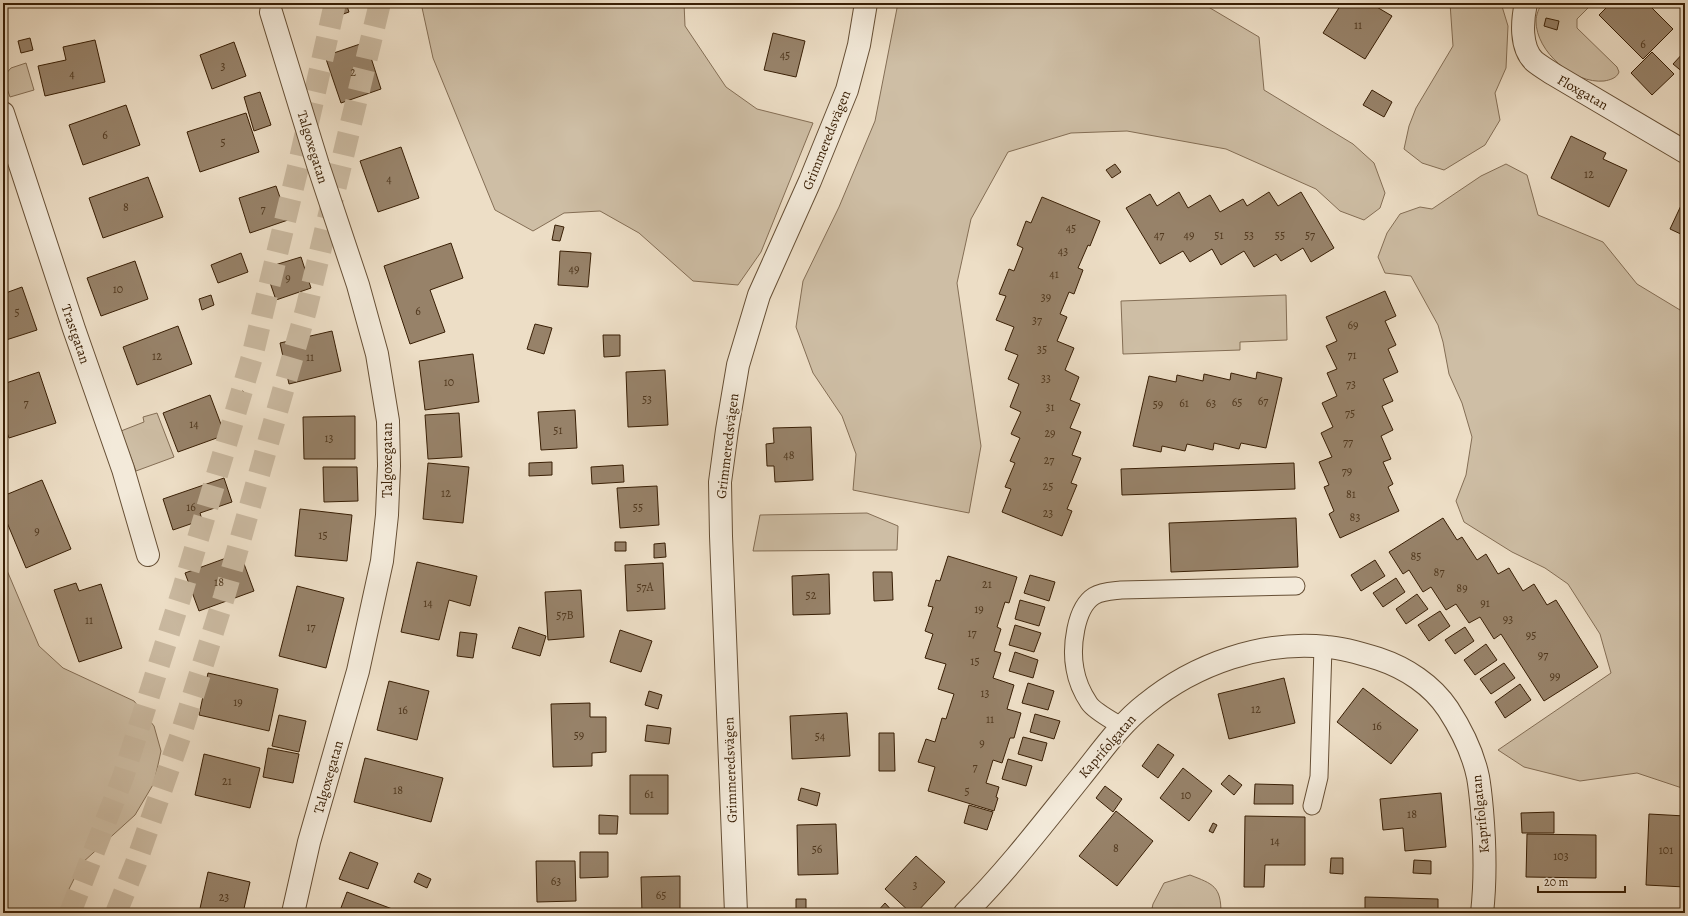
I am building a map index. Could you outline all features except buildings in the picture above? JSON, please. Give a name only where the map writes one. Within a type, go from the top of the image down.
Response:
[{"type":"street","name":"Grimmeredsvägen","points":[[736,913],[721,536],[720,482],[727,430],[738,365],[754,312],[780,246],[834,125],[847,90],[859,46],[866,3]]},
{"type":"street","name":"Floxgatan","points":[[1526,3],[1523,25],[1524,37],[1527,50],[1533,60],[1553,74],[1685,152]]},
{"type":"street","name":"Talgoxegatan","points":[[271,12],[318,165],[358,285],[377,354],[388,421],[387,515],[382,560],[358,671],[309,842],[293,913]]},
{"type":"street","name":"Trastgatan","points":[[3,113],[74,329],[123,469],[148,555]]},
{"type":"street","name":"Kaprifolgatan","points":[[965,913],[1013,860],[1121,726],[1146,703],[1173,685],[1202,669],[1229,658],[1268,650],[1295,647],[1323,647],[1369,656],[1394,664],[1411,674],[1434,692],[1447,708],[1463,736],[1478,777],[1485,843],[1482,913]]},
{"type":"lane","points":[[1121,726],[1090,705],[1081,689],[1075,670],[1073,654],[1076,629],[1082,608],[1094,596],[1105,592],[1121,590],[1296,586]]},
{"type":"lane","points":[[1312,806],[1319,777],[1323,647]]},
{"type":"shaded area","points":[[421,3],[684,3],[685,26],[726,87],[757,109],[813,123],[761,252],[738,285],[693,281],[639,233],[600,211],[564,213],[533,231],[495,210],[433,58]]},
{"type":"shaded area","points":[[898,3],[1205,3],[1205,5],[1259,37],[1264,90],[1353,144],[1374,163],[1385,193],[1380,208],[1364,220],[1340,211],[1316,189],[1226,149],[1127,131],[1071,133],[1008,152],[971,219],[957,283],[981,446],[969,513],[853,490],[856,454],[842,416],[813,373],[796,327],[803,281],[839,207],[875,121]]},
{"type":"shaded area","points":[[1450,3],[1501,3],[1508,26],[1506,68],[1495,93],[1500,120],[1485,145],[1444,170],[1422,163],[1404,149],[1409,126],[1416,108],[1453,46]]},
{"type":"shaded area","points":[[1542,3],[1593,3],[1577,19],[1577,28],[1617,67],[1619,72],[1617,76],[1606,81],[1592,81],[1569,72],[1559,64],[1542,44],[1538,33],[1536,19]]},
{"type":"shaded area","points":[[26,63],[34,90],[10,97],[3,77],[11,68]]},
{"type":"shaded area","points":[[1506,164],[1527,175],[1538,215],[1603,242],[1637,284],[1685,313],[1685,789],[1637,773],[1580,781],[1524,767],[1498,750],[1611,673],[1600,634],[1568,584],[1545,568],[1512,552],[1464,522],[1456,501],[1466,475],[1472,437],[1462,403],[1449,374],[1438,325],[1411,276],[1385,273],[1378,257],[1387,233],[1400,214],[1420,207],[1432,209],[1481,176]]},
{"type":"shaded area","points":[[1286,295],[1287,340],[1240,342],[1240,350],[1123,354],[1121,301]]},
{"type":"shaded area","points":[[157,413],[174,457],[136,471],[121,431],[144,422],[143,417]]},
{"type":"shaded area","points":[[867,513],[898,526],[897,550],[753,551],[760,515]]},
{"type":"shaded area","points":[[3,561],[39,646],[63,668],[134,701],[154,726],[161,751],[154,783],[135,815],[82,863],[69,889],[68,911],[72,913],[3,913]]},
{"type":"shaded area","points":[[1190,875],[1205,881],[1214,887],[1217,891],[1221,904],[1221,913],[1151,913],[1153,904],[1164,883]]},
{"type":"tunnel","points":[[70,913],[123,777],[183,589],[252,357],[299,163],[335,3]]},
{"type":"tunnel","points":[[116,913],[136,863],[181,734],[224,597],[306,310],[380,3]]}]
